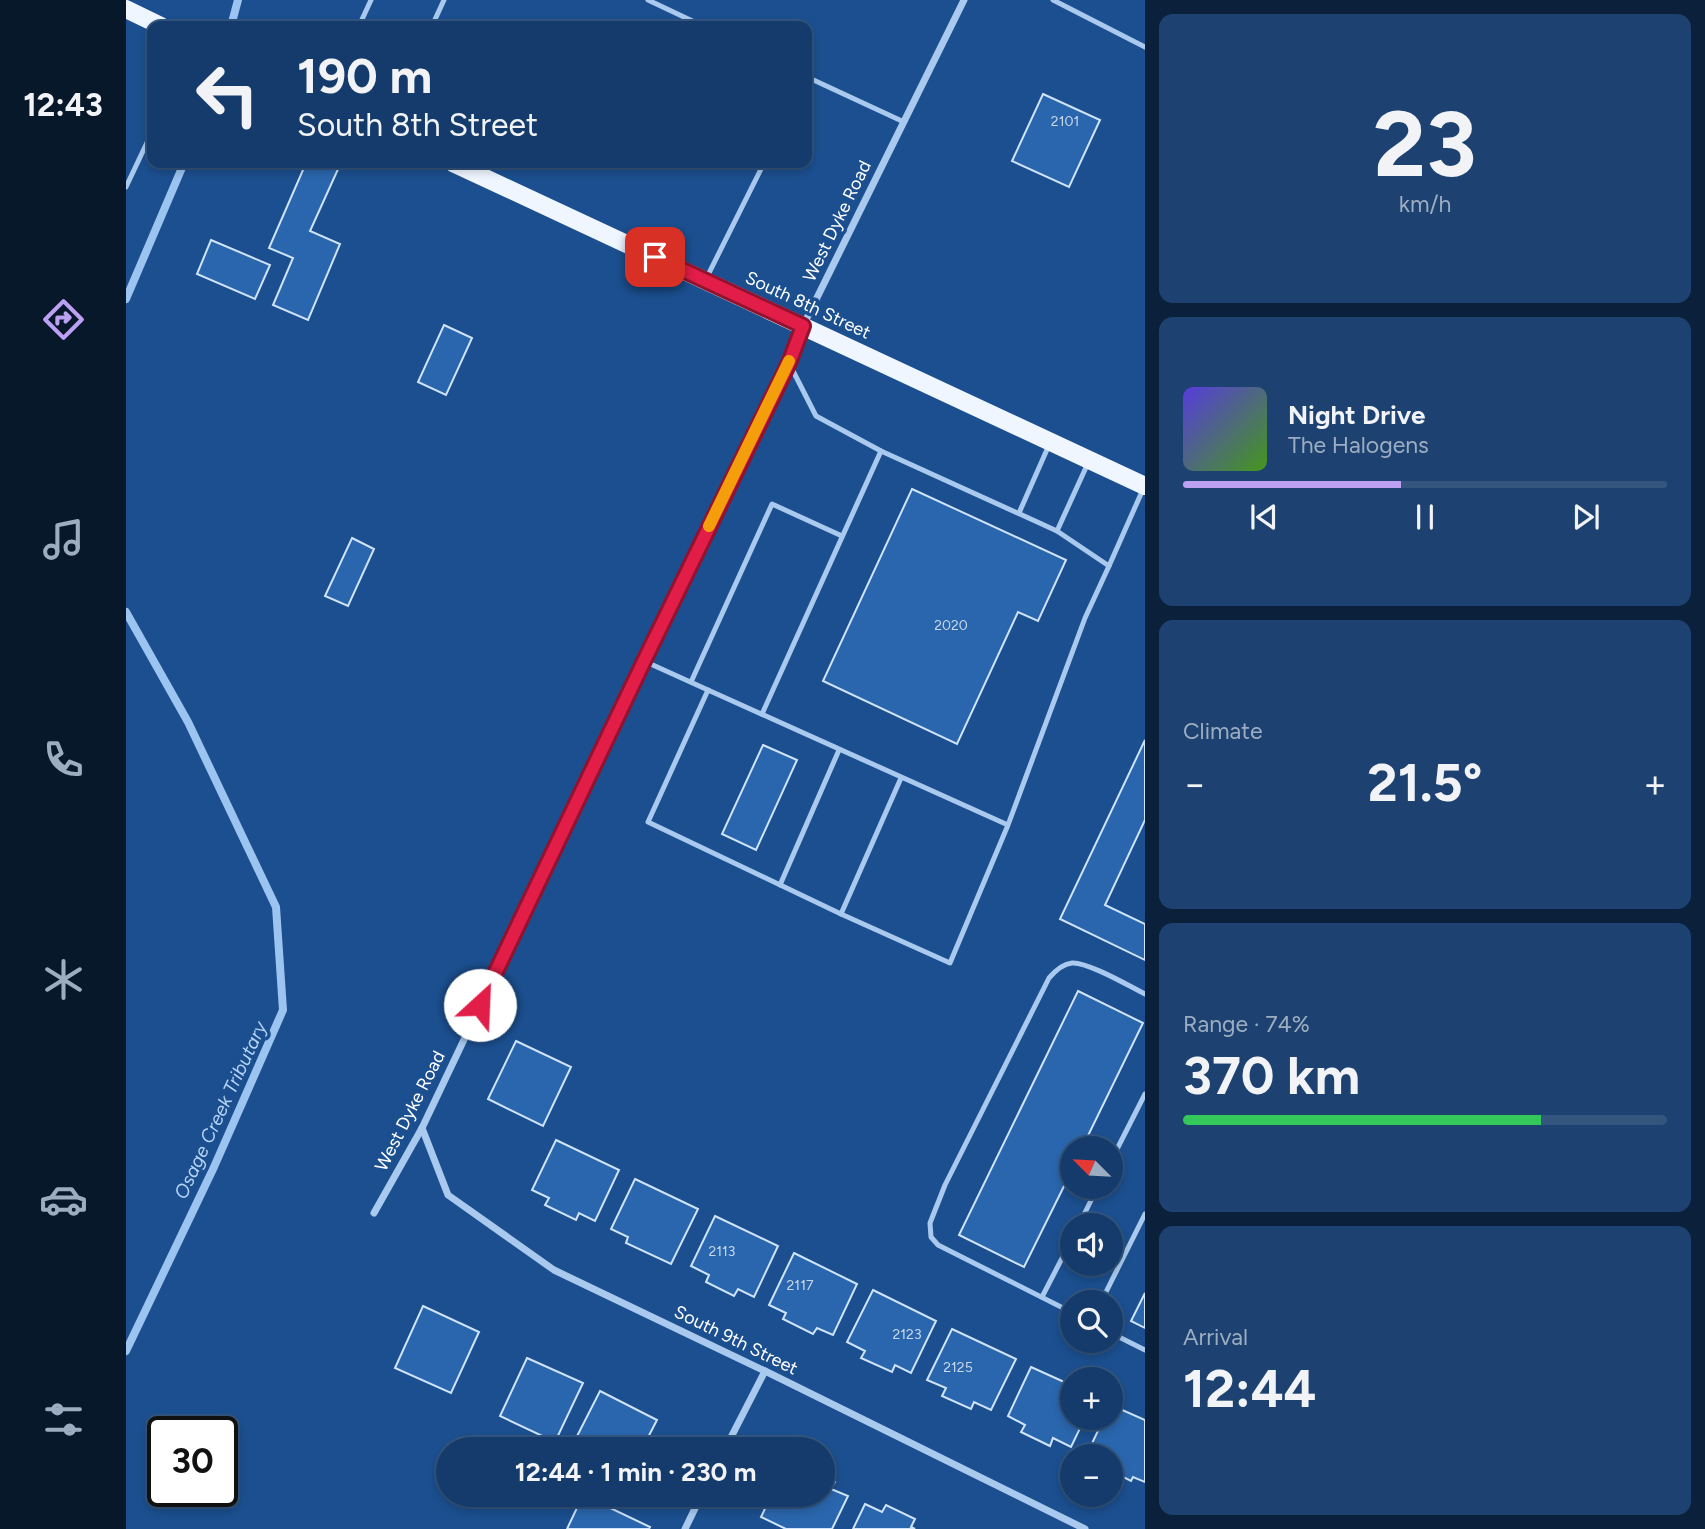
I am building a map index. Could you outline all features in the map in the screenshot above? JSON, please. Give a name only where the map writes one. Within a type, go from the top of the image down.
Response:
[{"type":"main road","points":[[126,9],[151,21]]},
{"type":"main road","name":"South 8th Street","points":[[464,168],[1145,486]]},
{"type":"street","name":"West Dyke Road","points":[[374,1213],[422,1128],[789,363],[803,326],[964,0]]},
{"type":"street","name":"South 9th Street","points":[[422,1128],[448,1195],[554,1270],[1085,1529]]},
{"type":"street","points":[[731,1437],[765,1371]]},
{"type":"street","points":[[685,1529],[696,1507]]},
{"type":"lane","points":[[362,21],[372,0]]},
{"type":"lane","points":[[434,21],[444,0]]},
{"type":"lane","points":[[649,0],[693,21]]},
{"type":"lane","points":[[1053,0],[1145,47]]},
{"type":"lane","points":[[812,79],[904,122]]},
{"type":"lane","points":[[126,187],[147,143]]},
{"type":"lane","points":[[705,281],[762,168]]},
{"type":"lane","points":[[789,363],[816,416],[881,451],[1057,531],[1109,566]]},
{"type":"lane","points":[[1019,513],[1051,442]]},
{"type":"lane","points":[[762,714],[881,451]]},
{"type":"lane","points":[[1057,531],[1089,460]]},
{"type":"lane","points":[[708,690],[648,822],[780,886],[950,963],[1008,825],[1085,618],[1145,486]]},
{"type":"lane","points":[[691,682],[772,505],[842,537]]},
{"type":"lane","points":[[644,661],[1008,825]]},
{"type":"lane","points":[[780,886],[839,750]]},
{"type":"lane","points":[[841,914],[901,778]]},
{"type":"lane","points":[[1060,1306],[938,1245],[931,1237],[930,1223],[945,1185],[1049,978],[1058,968],[1072,963],[1087,966],[1145,994]]},
{"type":"lane","points":[[1124,1136],[1145,1094]]},
{"type":"lane","points":[[1107,1290],[1145,1214]]},
{"type":"lane","points":[[1042,1297],[1060,1262]]},
{"type":"lane","points":[[1123,1339],[1145,1350]]},
{"type":"building","points":[[1043,94],[1100,120],[1069,187],[1012,161]]},
{"type":"building","points":[[304,168],[339,168],[310,231],[340,244],[308,320],[273,305],[293,258],[269,248]]},
{"type":"building","points":[[211,240],[270,265],[255,299],[197,274]]},
{"type":"building","points":[[444,325],[472,338],[446,395],[418,382]]},
{"type":"building","points":[[912,489],[1066,560],[1038,621],[1018,612],[957,744],[823,681]]},
{"type":"building","points":[[352,538],[374,549],[348,606],[325,596]]},
{"type":"building","points":[[1145,740],[1145,820],[1105,905],[1145,924],[1145,960],[1060,919]]},
{"type":"building","points":[[763,745],[797,760],[756,850],[722,834]]},
{"type":"building","points":[[1078,991],[1143,1023],[1088,1136],[1060,1136],[1060,1194],[1024,1267],[959,1235]]},
{"type":"building","points":[[516,1041],[571,1067],[543,1126],[488,1099]]},
{"type":"building","points":[[556,1140],[619,1170],[595,1221],[579,1213],[576,1220],[545,1205],[549,1198],[532,1190]]},
{"type":"building","points":[[635,1179],[698,1209],[671,1264],[626,1243],[628,1237],[611,1229]]},
{"type":"building","points":[[715,1216],[778,1246],[754,1297],[738,1289],[734,1296],[706,1282],[709,1275],[691,1266]]},
{"type":"building","points":[[794,1253],[857,1284],[833,1335],[817,1328],[813,1334],[783,1319],[786,1313],[769,1305]]},
{"type":"building","points":[[873,1290],[936,1321],[911,1373],[895,1365],[892,1372],[861,1358],[865,1351],[847,1342]]},
{"type":"building","points":[[1145,1293],[1145,1328],[1131,1321]]},
{"type":"building","points":[[423,1306],[479,1332],[451,1393],[395,1368]]},
{"type":"building","points":[[952,1329],[1016,1359],[991,1410],[974,1402],[971,1409],[942,1396],[946,1388],[927,1380]]},
{"type":"building","points":[[527,1358],[583,1383],[557,1437],[544,1437],[500,1416]]},
{"type":"building","points":[[1031,1367],[1060,1380],[1060,1430],[1079,1430],[1072,1444],[1065,1444],[1053,1438],[1050,1446],[1021,1432],[1025,1425],[1008,1416]]},
{"type":"building","points":[[600,1391],[657,1420],[648,1437],[577,1437]]},
{"type":"building","points":[[1123,1410],[1145,1420],[1145,1482],[1133,1477],[1131,1481],[1123,1477],[1123,1444],[1092,1444],[1098,1430],[1123,1430]]},
{"type":"building","points":[[835,1491],[848,1496],[832,1529],[786,1529],[761,1517],[766,1507],[835,1507]]},
{"type":"building","points":[[865,1504],[882,1512],[886,1505],[915,1519],[911,1527],[915,1529],[853,1529]]},
{"type":"building","points":[[577,1507],[608,1507],[650,1527],[649,1529],[567,1529]]},
{"type":"waterway","name":"Osage Creek Tributary","points":[[232,21],[238,0]]},
{"type":"waterway","name":"Osage Creek Tributary","points":[[126,299],[182,168]]},
{"type":"waterway","name":"Osage Creek Tributary","points":[[126,612],[188,722],[276,907],[283,1010],[214,1167],[126,1351]]},
{"type":"slow traffic","points":[[709,526],[789,361]]},
{"type":"route","points":[[480,1005],[789,363],[803,326],[655,257]]}]
